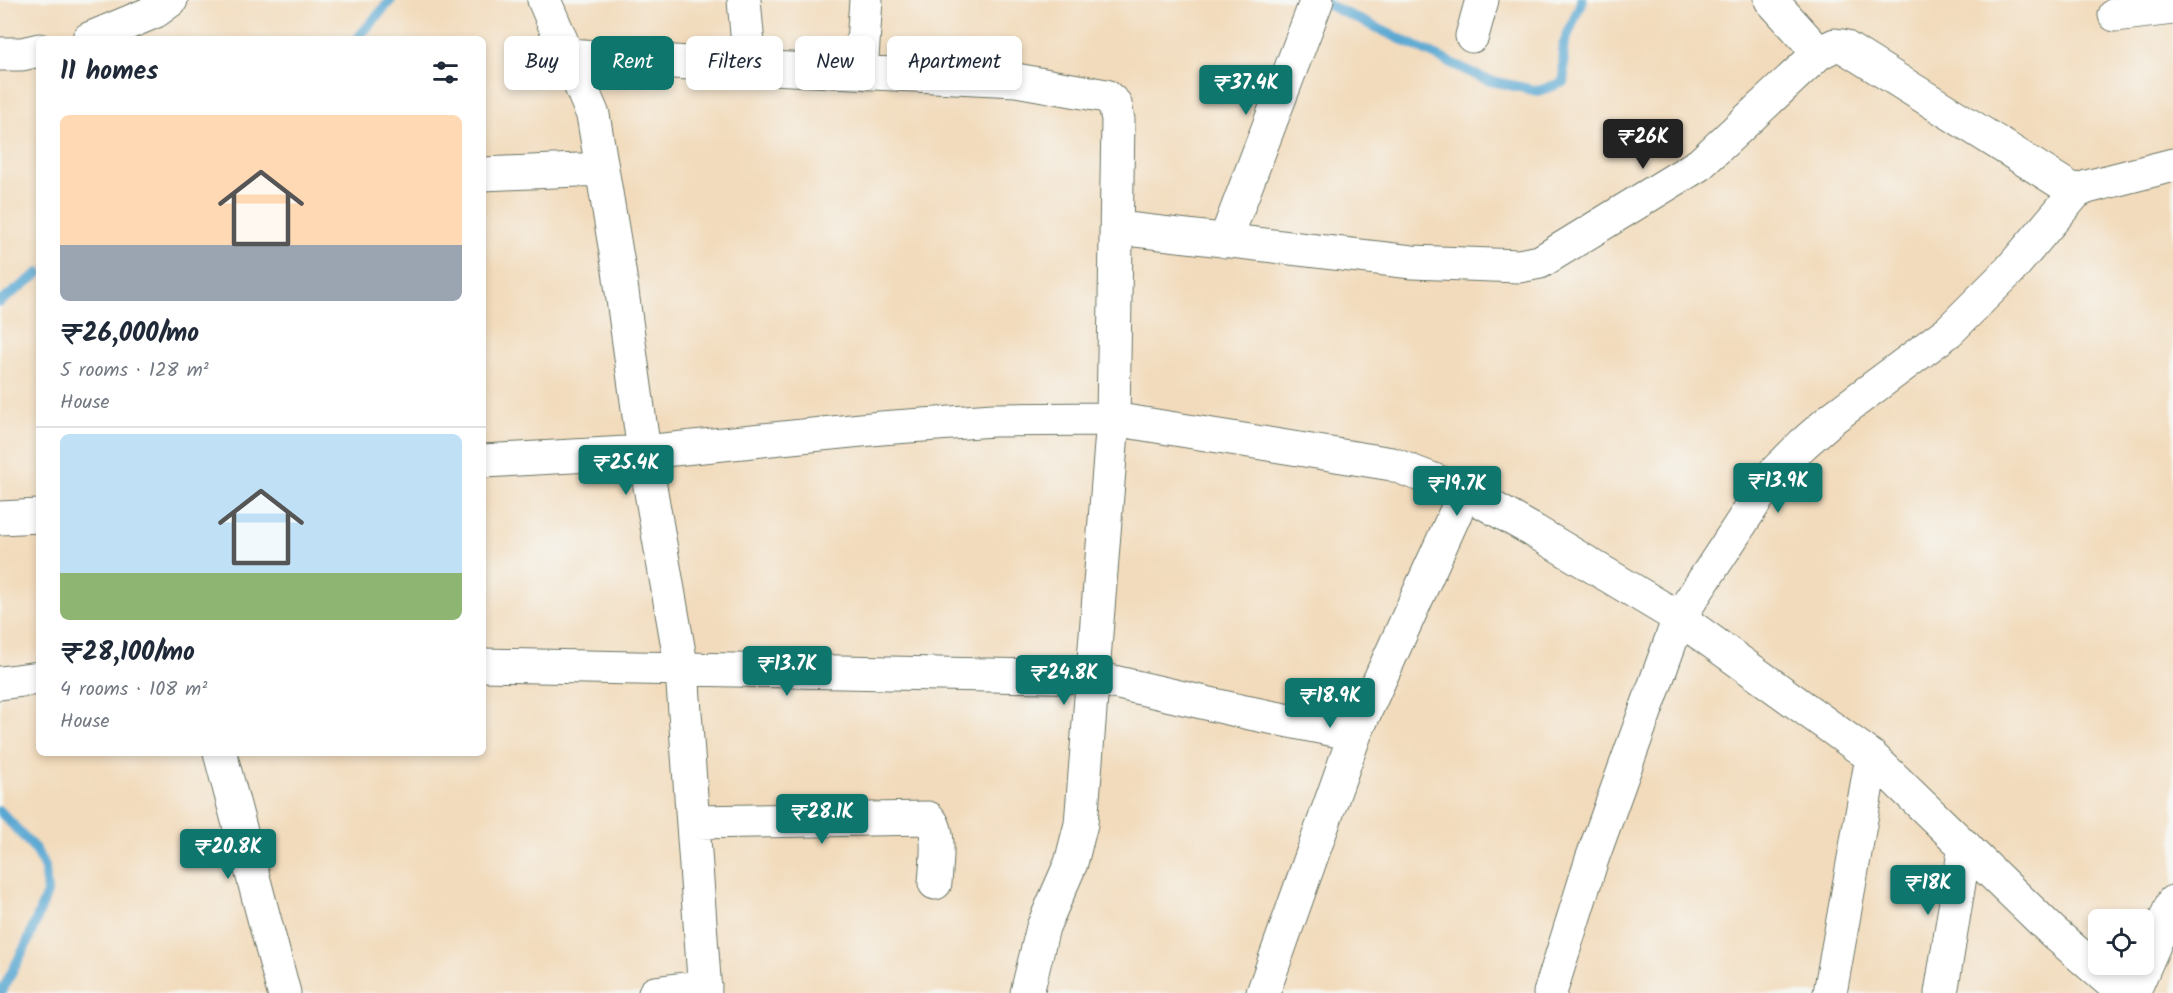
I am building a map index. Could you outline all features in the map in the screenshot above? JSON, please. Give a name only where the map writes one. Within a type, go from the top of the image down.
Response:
[{"type":"street","points":[[96,36],[156,10],[171,0]]},
{"type":"street","points":[[544,0],[559,36]]},
{"type":"street","points":[[744,0],[747,36]]},
{"type":"street","points":[[864,36],[866,0]]},
{"type":"street","points":[[1472,36],[1482,0]]},
{"type":"street","points":[[1772,0],[1819,53]]},
{"type":"street","points":[[1226,241],[1315,5]]},
{"type":"street","points":[[2115,15],[2173,8]]},
{"type":"street","points":[[1118,228],[1412,262],[1519,266],[1540,262],[1700,164],[1819,53],[1834,45],[1843,46],[2076,192]]},
{"type":"street","points":[[0,54],[22,54],[36,51]]},
{"type":"street","points":[[579,56],[686,63]]},
{"type":"street","points":[[875,73],[1016,80],[1106,96],[1114,104],[1118,120],[1118,228],[1113,419],[1079,834],[1071,863],[1042,927],[1027,993]]},
{"type":"street","points":[[579,83],[593,115],[619,270],[644,453],[681,670],[705,990],[655,993]]},
{"type":"street","points":[[1550,993],[1592,859],[1679,618],[1774,473],[1834,417],[1949,331],[2009,271],[2076,192],[2087,187],[2173,165]]},
{"type":"street","points":[[486,174],[602,169]]},
{"type":"street","points":[[486,461],[644,453],[881,428],[993,420],[1113,419],[1392,465],[1465,492],[1679,618],[1872,757],[2053,932],[2123,993]]},
{"type":"street","points":[[1263,993],[1355,734],[1465,492]]},
{"type":"street","points":[[0,518],[36,516]]},
{"type":"street","points":[[486,665],[1092,677],[1355,734]]},
{"type":"street","points":[[0,683],[36,678]]},
{"type":"street","points":[[221,756],[284,993]]},
{"type":"street","points":[[1830,993],[1872,757]]},
{"type":"street","points":[[693,822],[928,818],[933,821],[936,838],[935,883]]},
{"type":"street","points":[[1941,993],[1965,846]]},
{"type":"street","points":[[2133,993],[2173,902]]},
{"type":"waterway","points":[[360,36],[391,0]]},
{"type":"waterway","points":[[1320,1],[1487,80],[1538,91],[1564,82],[1563,46],[1582,0]]},
{"type":"waterway","points":[[0,302],[36,275]]},
{"type":"waterway","points":[[0,811],[36,850],[45,869],[47,893],[27,943],[1,993]]}]
